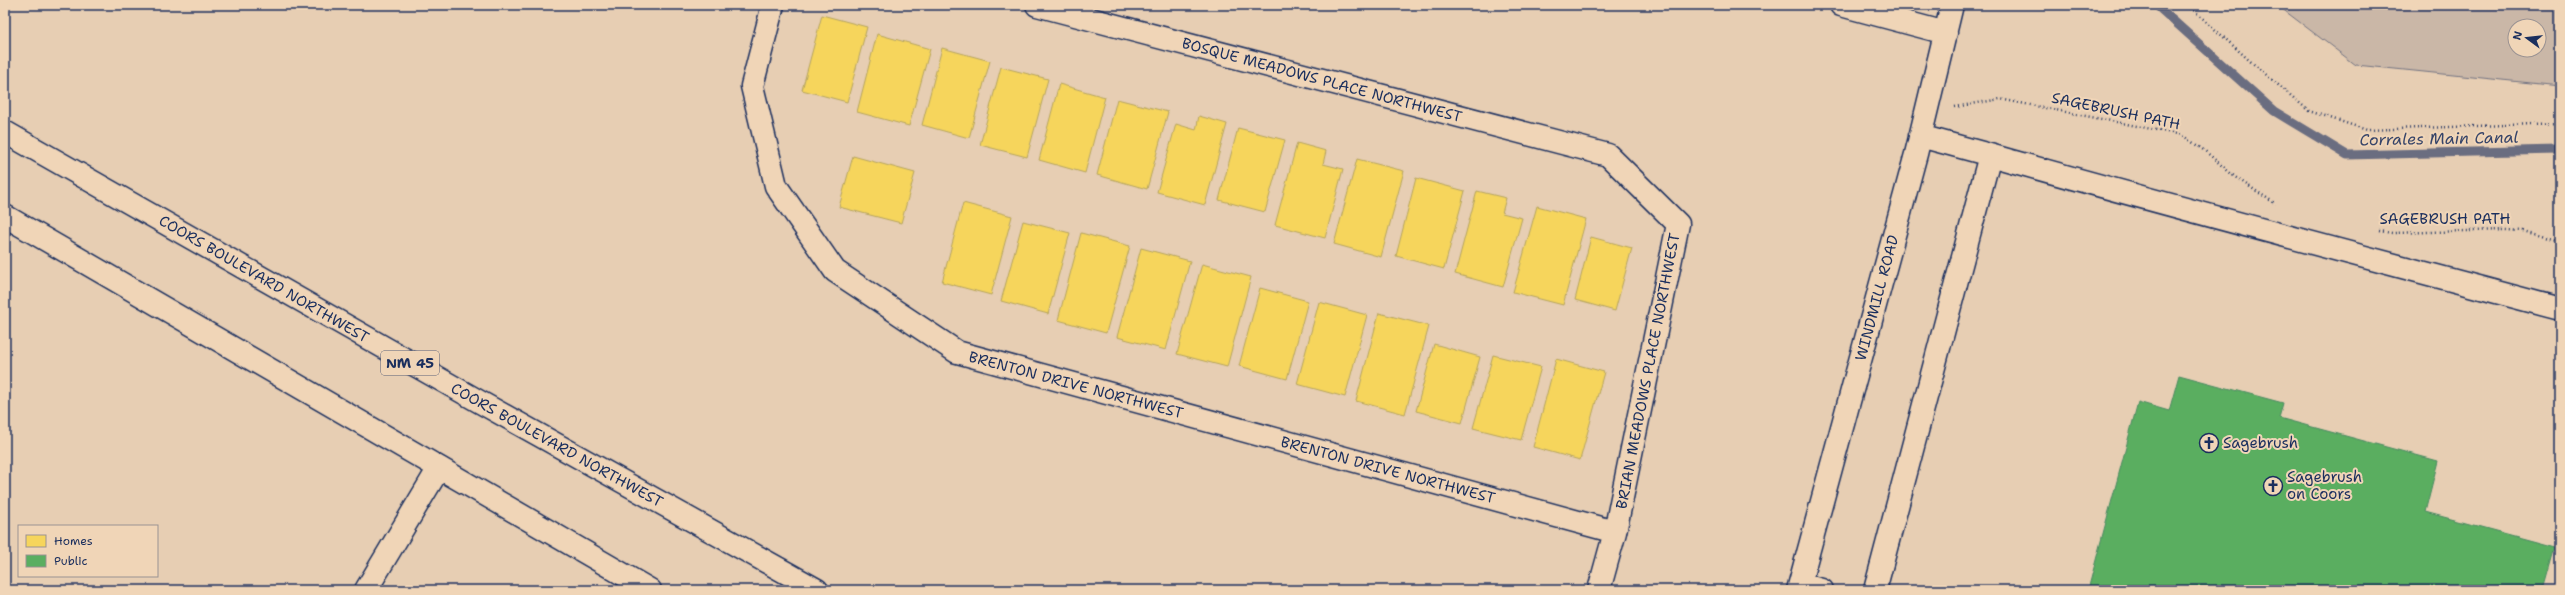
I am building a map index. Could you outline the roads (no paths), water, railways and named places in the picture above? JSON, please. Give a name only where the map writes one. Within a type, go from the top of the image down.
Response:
[{"type":"street","name":"BRENTON DRIVE NORTHWEST","points":[[773,5],[752,86],[776,186],[835,271],[957,352],[1615,532]]},
{"type":"street","name":"BOSQUE MEADOWS PLACE NORTHWEST","points":[[1037,5],[1608,155]]},
{"type":"street","points":[[1841,5],[1946,34]]},
{"type":"street","name":"WINDMILL ROAD","points":[[1799,587],[1920,136],[1952,5]]},
{"type":"street","name":"COORS BOULEVARD NORTHWEST","points":[[5,132],[480,402],[817,590]]},
{"type":"street","points":[[1920,136],[2160,204],[2234,220],[2560,309]]},
{"type":"street","name":"BRIAN MEADOWS PLACE NORTHWEST","points":[[1599,590],[1615,532],[1678,224],[1608,155]]},
{"type":"street","points":[[1875,590],[1990,155]]},
{"type":"street","points":[[5,216],[650,590]]},
{"type":"street","points":[[366,590],[438,468]]},
{"type":"street","points":[[1799,587],[1822,590]]},
{"type":"waterway","name":"Corrales Main Canal","points":[[2156,5],[2274,111],[2347,155],[2560,150]]},
{"type":"place","name":"Sagebrush","points":[[2209,443]]},
{"type":"place","name":"Sagebrush on Coors","points":[[2273,486]]}]
